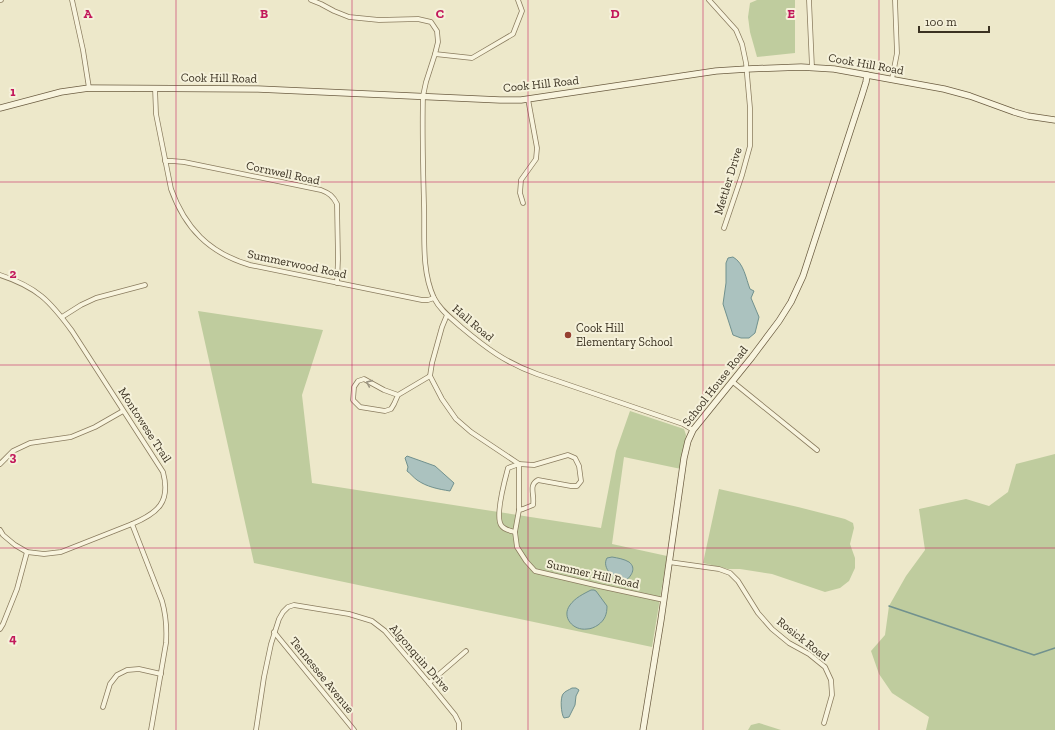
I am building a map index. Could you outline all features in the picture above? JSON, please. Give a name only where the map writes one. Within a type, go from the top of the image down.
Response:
[{"type":"street","points":[[72,0],[83,50],[89,88]]},
{"type":"street","name":"Hall Road","points":[[311,0],[349,17],[379,20],[418,19],[431,22],[436,30],[438,42],[423,96],[425,262],[434,298],[440,308],[491,351],[516,366],[683,424],[693,430]]},
{"type":"street","points":[[435,54],[472,58],[513,34],[522,11],[518,0]]},
{"type":"street","name":"Mettler Drive","points":[[709,0],[726,18],[739,36],[745,54],[750,112],[750,146],[724,228]]},
{"type":"street","points":[[809,0],[812,67]]},
{"type":"street","points":[[892,79],[897,53],[895,0]]},
{"type":"street","name":"Cook Hill Road","points":[[0,108],[61,92],[89,88],[265,89],[500,100],[528,99],[702,73],[747,69],[812,67],[834,69],[944,89],[970,96],[1028,116],[1055,120]]},
{"type":"street","name":"School House Road","points":[[643,730],[664,600],[684,458],[688,441],[693,430],[752,358],[791,302],[798,287],[858,108],[867,75]]},
{"type":"street","name":"Summerwood Road","points":[[155,88],[156,114],[171,189],[185,220],[202,239],[233,259],[250,265],[422,300],[434,298]]},
{"type":"street","points":[[523,203],[520,193],[521,180],[536,159],[537,148],[528,99]]},
{"type":"street","name":"Cornwell Road","points":[[165,162],[184,162],[321,190],[329,193],[337,204],[337,283]]},
{"type":"street","name":"Montowese Trail","points":[[0,275],[21,283],[42,296],[62,317],[163,472],[166,483],[164,497],[158,510],[146,518],[61,552],[44,554],[27,552]]},
{"type":"street","points":[[62,317],[81,305],[96,298],[145,284]]},
{"type":"street","points":[[447,315],[444,319],[430,376],[442,399],[456,418],[471,432],[519,464]]},
{"type":"street","points":[[398,395],[384,390],[364,379],[358,381],[354,387],[353,400],[360,407],[384,411],[391,408],[398,395],[430,376]]},
{"type":"street","points":[[732,382],[817,450]]},
{"type":"street","points":[[0,464],[13,451],[30,443],[71,437],[95,428],[123,411]]},
{"type":"street","points":[[515,532],[502,526],[500,520],[501,494],[508,468],[519,464],[534,465],[568,455],[575,458],[579,466],[581,481],[577,486],[538,480],[534,482],[532,487],[534,500],[532,505],[519,510]]},
{"type":"street","name":"Summer Hill Road","points":[[519,464],[519,510],[515,532],[517,547],[526,562],[536,571],[664,600]]},
{"type":"street","points":[[132,524],[162,601],[167,628],[166,643],[151,730]]},
{"type":"street","points":[[0,530],[3,535],[15,545],[27,552],[17,589],[0,629]]},
{"type":"street","name":"Rosick Road","points":[[669,562],[719,568],[730,573],[738,581],[758,613],[772,629],[789,643],[825,666],[831,680],[832,695],[824,723]]},
{"type":"street","name":"Algonquin Drive","points":[[256,730],[264,677],[274,632],[283,612],[288,607],[294,605],[349,614],[372,621],[385,631],[455,715],[459,730]]},
{"type":"street","name":"Tennessee Avenue","points":[[274,632],[354,730]]},
{"type":"street","points":[[429,683],[466,651]]},
{"type":"street","points":[[103,707],[110,684],[117,676],[127,670],[139,669],[161,674]]},
{"type":"green space","points":[[757,0],[795,0],[795,53],[757,57],[750,32],[748,17],[750,3]]},
{"type":"green space","points":[[198,311],[323,330],[302,395],[312,483],[601,528],[616,451],[630,411],[684,429],[686,435],[681,469],[624,457],[612,544],[667,556],[652,647],[254,563]]},
{"type":"green space","points":[[1055,454],[1055,730],[926,730],[929,717],[892,693],[879,674],[871,651],[885,635],[889,606],[906,576],[925,550],[919,509],[966,499],[989,506],[1008,492],[1016,464]]},
{"type":"green space","points":[[719,489],[798,507],[845,519],[853,523],[854,528],[850,544],[855,558],[855,568],[849,581],[840,588],[825,592],[772,574],[740,569],[728,569],[703,563]]},
{"type":"green space","points":[[759,723],[781,730],[748,730],[751,725]]},
{"type":"water","points":[[733,257],[740,263],[750,289],[754,291],[751,298],[759,317],[755,333],[749,338],[741,338],[733,335],[723,304],[726,283],[726,263],[728,258]]},
{"type":"water","points":[[407,456],[435,466],[454,483],[450,491],[429,486],[416,479],[407,471],[408,467],[405,458]]},
{"type":"water","points":[[612,557],[625,560],[633,567],[632,572],[625,581],[617,579],[607,570],[607,558]]},
{"type":"water","points":[[591,590],[596,591],[607,606],[607,612],[605,617],[597,626],[588,629],[577,628],[568,618],[568,610],[574,600]]},
{"type":"water","points":[[572,688],[579,690],[576,696],[575,705],[569,717],[564,718],[561,702],[562,696],[565,692]]},
{"type":"waterway","points":[[889,606],[1034,655],[1055,648]]},
{"type":"place","name":"Cook Hill Elementary School","points":[[568,335]]}]
